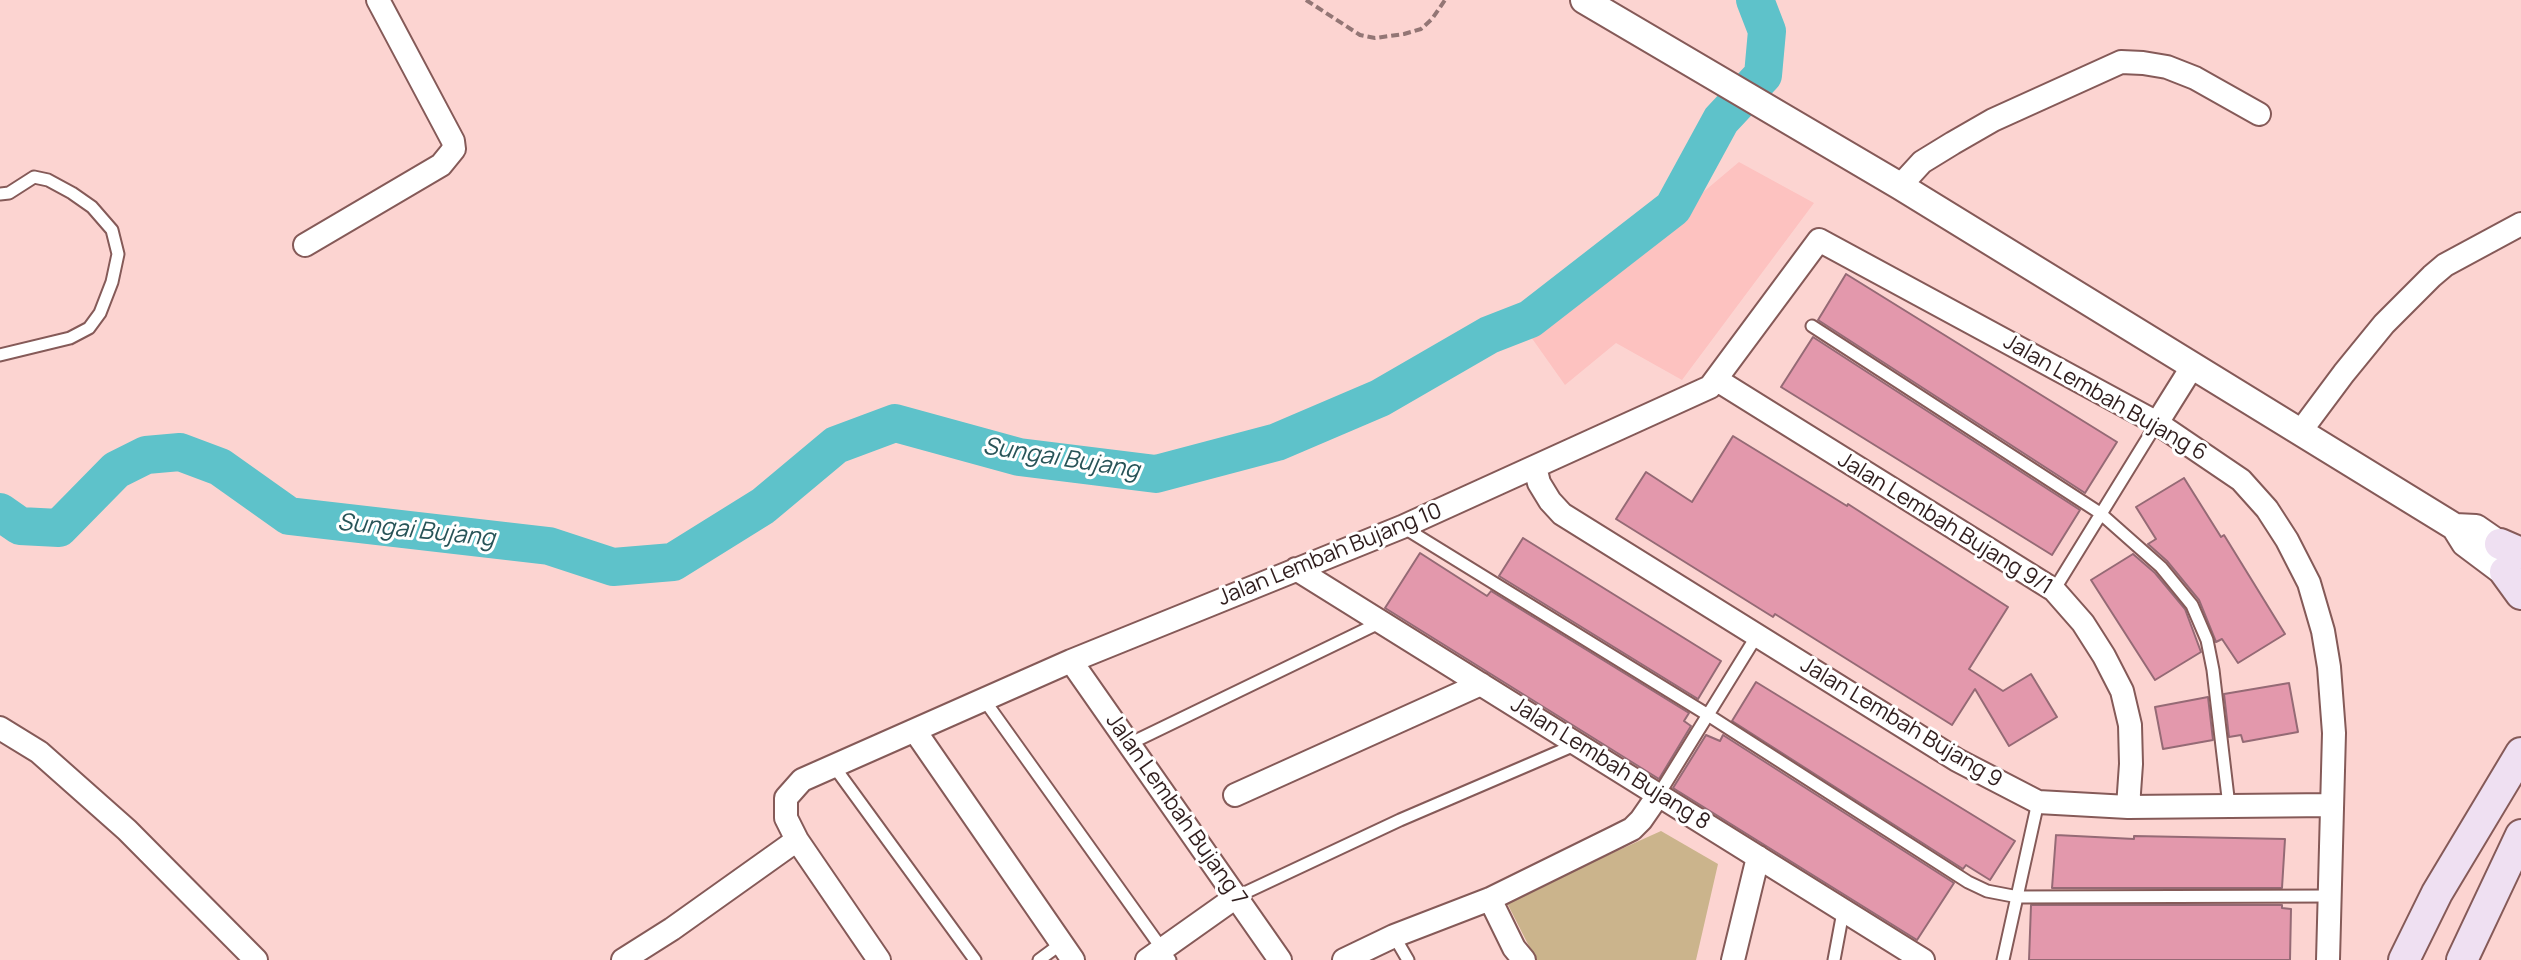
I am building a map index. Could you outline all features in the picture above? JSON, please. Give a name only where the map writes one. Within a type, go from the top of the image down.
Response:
[{"type":"main road","points":[[2404,960],[2437,893],[2521,753]]},
{"type":"main road","points":[[2462,960],[2521,835]]},
{"type":"street","points":[[305,245],[441,165],[454,149],[453,141],[378,0]]},
{"type":"street","points":[[1584,0],[1900,186],[2455,527],[2465,543],[2515,568]]},
{"type":"street","points":[[1900,186],[1922,162],[1993,120],[2121,62],[2167,67],[2195,78],[2259,114]]},
{"type":"street","points":[[2300,432],[2384,324],[2432,276],[2445,265],[2521,224]]},
{"type":"street","name":"Jalan Lembah Bujang 10","points":[[797,840],[786,818],[786,798],[802,780],[1071,661],[1402,527],[1700,392],[1717,380],[1819,240]]},
{"type":"street","name":"Jalan Lembah Bujang 6","points":[[1819,240],[2157,423],[2241,480],[2267,509],[2309,583],[2323,631],[2329,667],[2334,733],[2328,960]]},
{"type":"street","points":[[2157,423],[2192,367]]},
{"type":"street","name":"Jalan Lembah Bujang 9/1","points":[[1717,380],[2054,590],[2083,623],[2122,691],[2130,725],[2128,807]]},
{"type":"street","name":"Jalan Lembah Bujang 9","points":[[1535,467],[1539,483],[1562,514],[1957,760],[2038,802],[2128,807],[2332,805]]},
{"type":"street","name":"Jalan Lembah Bujang 8","points":[[1296,569],[1923,960]]},
{"type":"street","name":"Jalan Lembah Bujang 7","points":[[1071,661],[1280,960]]},
{"type":"street","points":[[1235,795],[1481,684]]},
{"type":"street","points":[[0,728],[39,752],[127,830],[256,960]]},
{"type":"street","points":[[915,731],[1067,952]]},
{"type":"street","points":[[1344,960],[1394,936],[1490,899],[1632,829],[1659,794]]},
{"type":"street","points":[[623,960],[797,840],[879,960]]},
{"type":"street","points":[[1733,960],[1758,857]]},
{"type":"street","points":[[1159,956],[1236,897]]},
{"type":"street","points":[[1490,899],[1514,948],[1524,960]]},
{"type":"lane","points":[[0,194],[9,193],[34,177],[48,180],[92,207],[112,230],[118,254],[112,282],[100,313],[89,328],[70,338],[0,355]]},
{"type":"lane","points":[[1812,326],[2100,513],[2161,567],[2192,605],[2207,640],[2229,806]]},
{"type":"lane","points":[[2054,590],[2157,423]]},
{"type":"lane","points":[[1402,527],[1987,891],[2018,897],[2331,896]]},
{"type":"lane","points":[[1129,744],[1382,622]]},
{"type":"lane","points":[[1659,794],[1756,637]]},
{"type":"lane","points":[[985,701],[1159,956]]},
{"type":"lane","points":[[1236,897],[1400,820],[1577,744]]},
{"type":"lane","points":[[833,765],[975,960]]},
{"type":"lane","points":[[2003,960],[2038,802]]},
{"type":"lane","points":[[1834,960],[1843,912]]},
{"type":"lane","points":[[1394,936],[1408,960]]},
{"type":"lane","points":[[1039,960],[1067,952]]},
{"type":"path","points":[[1306,0],[1360,35],[1375,38],[1421,29],[1445,0]]},
{"type":"shaded area","points":[[1739,162],[1814,203],[1682,380],[1616,343],[1565,385],[1531,337]]},
{"type":"shaded area","points":[[1661,831],[1718,864],[1696,960],[1536,960],[1506,901]]},
{"type":"building","points":[[1846,274],[2117,442],[2085,493],[1818,320]]},
{"type":"building","points":[[1813,337],[2080,510],[2052,555],[1781,387]]},
{"type":"building","points":[[1733,436],[1848,504],[2008,607],[1969,669],[2003,691],[2031,674],[2057,717],[2009,746],[1975,689],[1952,725],[1616,519],[1646,472],[1692,502]]},
{"type":"building","points":[[2184,478],[2221,537],[2224,535],[2285,634],[2238,663],[2222,639],[2216,642],[2199,600],[2167,561],[2148,544],[2156,539],[2136,507]]},
{"type":"building","points":[[1523,538],[1721,661],[1698,699],[1499,576]]},
{"type":"building","points":[[1420,553],[1487,596],[1491,591],[1689,713],[1684,721],[1691,726],[1659,779],[1385,608]]},
{"type":"building","points":[[2133,554],[2155,573],[2185,609],[2201,652],[2155,680],[2091,580]]},
{"type":"building","points":[[1756,682],[2015,841],[1990,880],[1966,865],[1963,869],[1732,721]]},
{"type":"building","points":[[2289,683],[2298,732],[2243,742],[2241,735],[2229,737],[2224,694]]},
{"type":"building","points":[[2208,697],[2213,740],[2163,749],[2155,707]]},
{"type":"building","points":[[1706,735],[1720,741],[1723,735],[1954,883],[1917,940],[1673,788]]},
{"type":"building","points":[[2056,835],[2134,839],[2134,836],[2285,839],[2282,888],[2052,888]]},
{"type":"building","points":[[2031,905],[2282,905],[2282,908],[2291,909],[2290,960],[2029,960]]},
{"type":"waterway","name":"Sungai Bujang","points":[[0,512],[20,526],[59,528],[116,470],[146,455],[180,452],[220,467],[289,516],[549,546],[613,567],[673,562],[763,506],[836,445],[895,423],[1019,457],[1156,474],[1277,442],[1380,398],[1489,335],[1530,319],[1673,208],[1721,120],[1763,75],[1767,31],[1755,0]]}]
